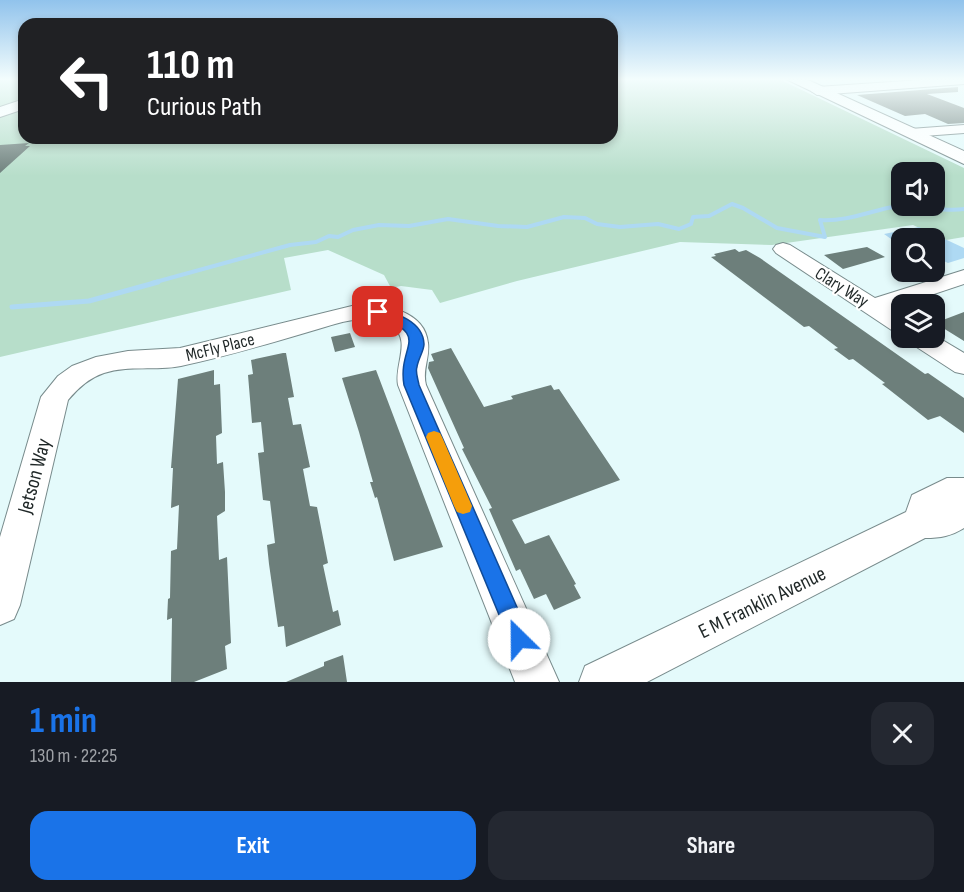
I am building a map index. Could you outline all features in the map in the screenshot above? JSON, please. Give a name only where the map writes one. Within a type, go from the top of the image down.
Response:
[{"type":"main road","points":[[864,112],[964,158]]},
{"type":"street","points":[[910,133],[964,129]]},
{"type":"street","name":"Clary Way","points":[[783,249],[891,318]]},
{"type":"street","points":[[873,306],[964,277]]},
{"type":"street","name":"McFly Place","points":[[64,384],[99,364],[114,360],[157,360],[180,357],[345,315],[378,312],[401,320],[410,328],[417,345],[409,369],[412,385],[537,682]]},
{"type":"street","points":[[937,348],[964,365]]},
{"type":"street","name":"Jetson Way","points":[[0,605],[55,397],[64,384]]},
{"type":"street","points":[[922,522],[924,506],[947,493],[964,493]]},
{"type":"street","name":"E M Franklin Avenue","points":[[601,682],[922,522],[942,522],[964,509]]},
{"type":"green space","points":[[13,112],[18,112],[18,144],[618,144],[618,112],[847,112],[964,168],[964,237],[946,240],[945,228],[920,228],[913,225],[772,245],[680,242],[517,281],[440,303],[432,290],[401,286],[391,288],[384,275],[328,250],[284,258],[291,290],[0,357],[0,116]]},
{"type":"water","points":[[945,239],[964,248],[964,258],[948,263],[945,262]]},
{"type":"building","points":[[895,112],[964,112],[964,123],[948,124],[925,114],[905,116]]},
{"type":"building","points":[[28,144],[25,146],[30,146],[0,173],[0,145]]},
{"type":"building","points":[[867,247],[885,257],[843,269],[824,255]]},
{"type":"building","points":[[735,249],[739,252],[746,250],[760,258],[925,374],[928,373],[964,398],[964,433],[940,416],[928,420],[882,384],[885,383],[853,359],[849,360],[834,349],[838,348],[809,326],[804,327],[711,257],[716,256],[714,254]]},
{"type":"building","points":[[964,312],[964,341],[945,329],[945,319]]},
{"type":"building","points":[[350,333],[355,347],[335,352],[331,337]]},
{"type":"building","points":[[451,348],[484,407],[513,399],[511,396],[551,385],[554,390],[559,389],[620,480],[512,520],[525,544],[549,535],[576,584],[574,585],[581,598],[554,610],[546,594],[534,599],[520,569],[516,571],[489,509],[492,508],[462,449],[464,448],[428,368],[429,362],[434,361],[431,354]]},
{"type":"building","points":[[286,353],[294,397],[288,398],[293,425],[301,424],[310,467],[303,469],[310,506],[317,507],[328,563],[323,565],[333,612],[338,610],[341,625],[286,647],[284,626],[278,627],[269,564],[267,545],[275,543],[270,501],[263,500],[258,453],[264,452],[261,422],[252,423],[248,375],[253,374],[251,360]]},
{"type":"building","points":[[214,370],[214,385],[220,384],[222,433],[216,436],[217,464],[223,462],[225,492],[225,511],[217,516],[219,560],[227,557],[231,643],[225,646],[227,669],[194,682],[171,682],[172,618],[167,620],[171,551],[177,549],[179,505],[171,508],[173,468],[171,468],[178,379]]},
{"type":"building","points":[[376,370],[443,547],[394,561],[342,378]]},
{"type":"building","points":[[343,655],[347,682],[286,682],[324,666],[324,662]]},
{"type":"waterway","points":[[152,283],[290,245],[316,242],[329,236],[338,237],[353,230],[379,225],[409,226],[448,219],[498,226],[527,227],[564,217],[585,218],[597,224],[620,227],[658,224],[679,229],[691,224],[693,217],[709,216],[732,204],[777,228],[825,237],[820,220],[850,218],[898,206],[964,209]]},
{"type":"waterway","points":[[12,307],[89,301],[158,282]]},
{"type":"slow traffic","points":[[434,437],[463,506]]},
{"type":"route","points":[[378,312],[401,320],[410,328],[415,337],[417,345],[409,369],[412,385],[519,639]]}]
